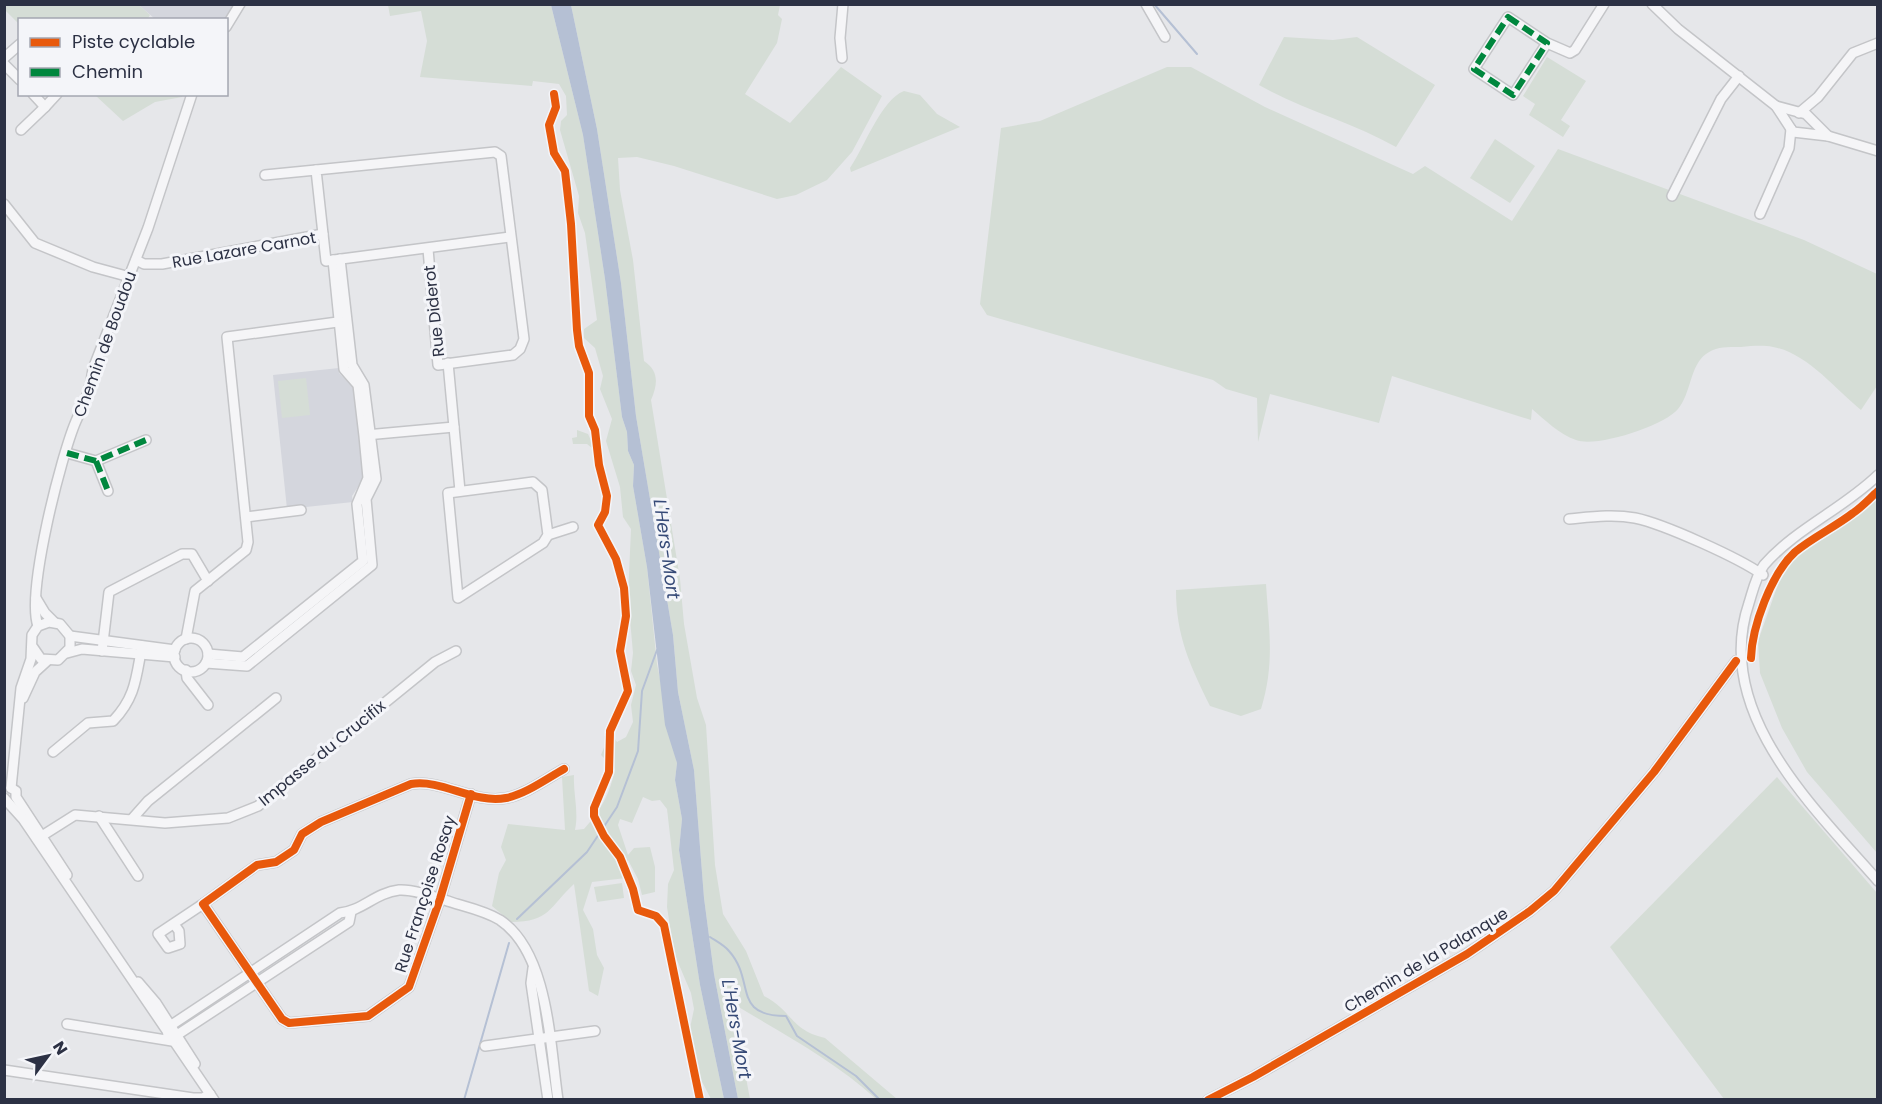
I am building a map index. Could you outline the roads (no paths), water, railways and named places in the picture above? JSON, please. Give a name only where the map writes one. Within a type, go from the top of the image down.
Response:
[{"type":"street","points":[[228,24],[240,4]]},
{"type":"street","points":[[842,58],[840,38],[843,4]]},
{"type":"street","points":[[1146,4],[1165,37]]},
{"type":"street","points":[[1547,43],[1513,95],[1474,69],[1508,18],[1547,43],[1570,53],[1575,50],[1604,4]]},
{"type":"street","points":[[1652,4],[1678,29],[1776,106],[1796,134],[1828,136],[1878,151]]},
{"type":"street","points":[[1790,148],[1791,117],[1818,97],[1853,53],[1878,43]]},
{"type":"street","points":[[4,58],[18,46]]},
{"type":"street","points":[[4,64],[18,78]]},
{"type":"street","points":[[1672,196],[1721,99],[1739,76]]},
{"type":"street","points":[[35,96],[45,107]]},
{"type":"street","points":[[21,130],[55,96]]},
{"type":"street","name":"Chemin de Boudou","points":[[38,626],[36,598],[42,548],[67,453],[92,384],[93,369],[130,277],[191,96]]},
{"type":"street","points":[[1760,214],[1790,148],[1810,129],[1818,97]]},
{"type":"street","points":[[1776,106],[1806,114],[1828,136]]},
{"type":"street","points":[[265,175],[495,152],[501,156],[524,339],[520,349],[513,355],[447,363],[460,492]]},
{"type":"street","points":[[316,170],[323,234]]},
{"type":"street","points":[[4,204],[35,243],[93,267],[130,277]]},
{"type":"street","name":"Rue Lazare Carnot","points":[[136,260],[144,264],[162,264],[323,234],[326,261],[336,260]]},
{"type":"street","points":[[207,658],[247,666],[372,565],[366,498],[376,479],[358,385],[344,369],[343,322],[336,260],[510,237]]},
{"type":"street","name":"Rue Diderot","points":[[428,249],[438,365],[447,363]]},
{"type":"street","points":[[175,653],[186,639],[195,591],[246,550],[246,517],[227,337],[343,322]]},
{"type":"street","points":[[367,435],[454,427]]},
{"type":"street","points":[[67,453],[96,461],[146,440]]},
{"type":"street","points":[[96,461],[108,491]]},
{"type":"street","points":[[1878,475],[1793,540],[1761,574],[1740,643],[1746,687],[1780,766],[1878,881]]},
{"type":"street","points":[[548,535],[545,527],[542,490],[538,484],[533,482],[448,493],[458,598],[543,543],[548,535],[573,528]]},
{"type":"street","points":[[246,517],[301,510]]},
{"type":"street","points":[[1569,519],[1609,515],[1635,518],[1691,539],[1761,574]]},
{"type":"street","points":[[103,647],[109,592],[182,554],[192,554],[208,580]]},
{"type":"street","points":[[36,598],[45,613],[54,622],[64,627],[70,636],[103,647]]},
{"type":"street","points":[[4,1070],[144,1095],[193,1098],[212,1096],[201,1080],[189,1053],[172,1034],[96,925],[40,837],[9,800],[16,791],[8,789],[21,688],[31,659],[32,635],[38,626],[54,622]]},
{"type":"street","points":[[67,653],[70,636]]},
{"type":"street","points":[[186,639],[193,638],[203,642],[207,658]]},
{"type":"street","points":[[32,646],[37,656],[46,661],[58,660],[74,649],[103,647],[175,653]]},
{"type":"street","points":[[53,752],[88,723],[113,721],[126,707],[135,687],[141,651]]},
{"type":"street","name":"Impasse du Crucifix","points":[[40,837],[75,815],[165,823],[228,818],[258,806],[435,662],[456,651]]},
{"type":"street","points":[[175,653],[178,664],[186,670],[198,670],[207,658]]},
{"type":"street","points":[[20,703],[35,672],[46,661]]},
{"type":"street","name":"Chemin de la Palanque","points":[[1208,1100],[1253,1077],[1467,954],[1530,911],[1554,891],[1654,772],[1736,661]]},
{"type":"street","points":[[186,670],[187,678],[208,705]]},
{"type":"street","points":[[132,819],[148,801],[276,698]]},
{"type":"street","points":[[174,924],[257,865],[276,862],[294,850],[302,834],[321,822],[411,784],[426,782],[493,799],[507,798],[564,769]]},
{"type":"street","name":"Rue Françoise Rosay","points":[[204,904],[282,1019],[289,1023],[368,1016],[409,987],[440,899],[471,794]]},
{"type":"street","points":[[99,816],[138,876]]},
{"type":"street","points":[[172,1034],[249,972],[340,913],[351,912],[377,895],[401,890],[485,913],[501,921],[522,945],[540,982],[558,1100]]},
{"type":"street","points":[[67,1024],[172,1034],[349,922],[351,912]]},
{"type":"street","points":[[533,968],[531,983],[548,1100]]},
{"type":"street","points":[[485,1046],[595,1031]]},
{"type":"water","points":[[551,5],[571,5],[597,129],[621,283],[636,416],[673,635],[678,692],[694,770],[704,898],[714,974],[738,1099],[724,1099],[700,985],[679,850],[682,819],[675,780],[677,763],[665,725],[647,567],[633,486],[634,465],[628,451],[627,432],[622,417],[605,279],[583,135]]},
{"type":"waterway","points":[[1154,4],[1197,54]]},
{"type":"waterway","points":[[517,919],[587,852],[617,807],[638,751],[642,691],[657,650]]},
{"type":"waterway","name":"L'Hers-Mort","points":[[710,937],[727,949],[737,962],[747,995],[758,1010],[786,1016],[797,1036],[856,1076],[880,1100]]},
{"type":"waterway","points":[[464,1100],[509,943]]}]
